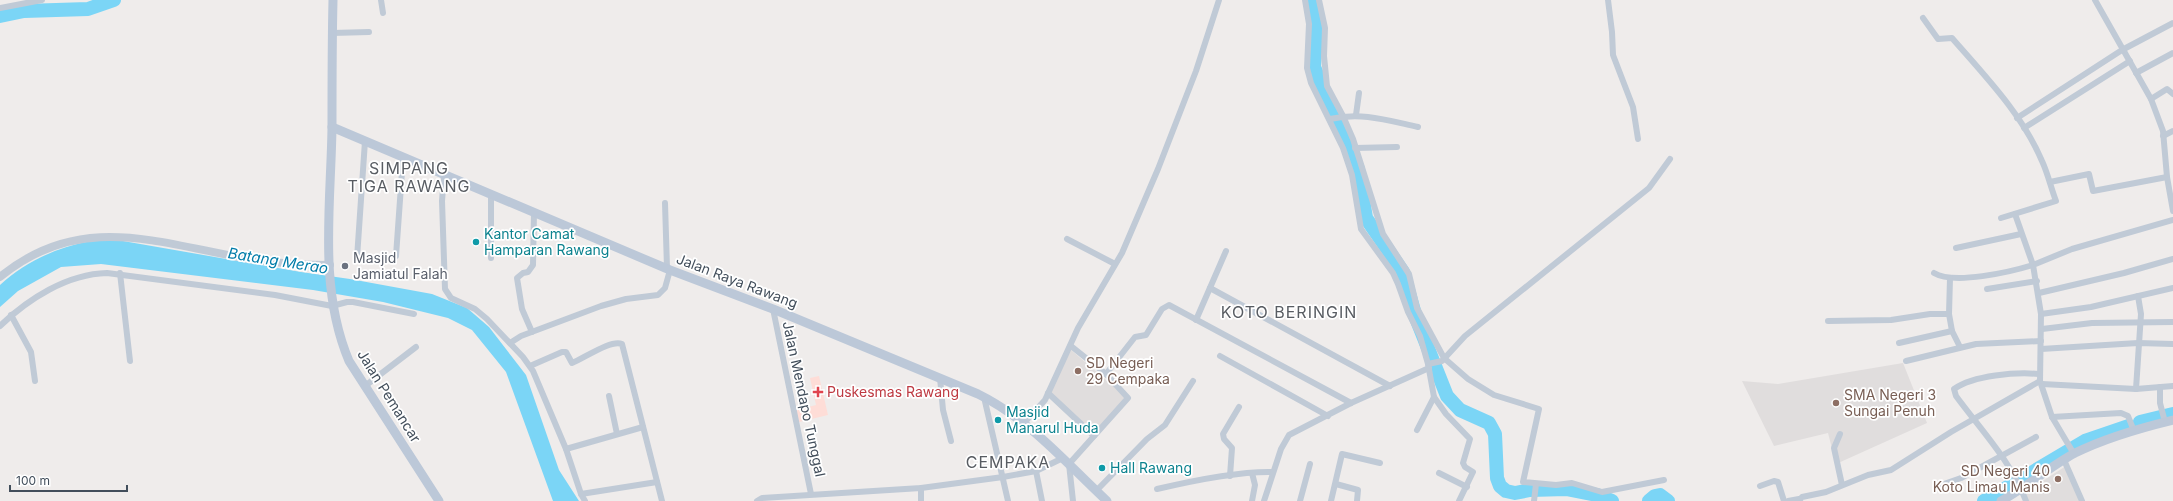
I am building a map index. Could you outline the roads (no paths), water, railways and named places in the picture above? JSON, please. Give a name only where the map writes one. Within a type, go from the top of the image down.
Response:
[{"type":"main road","name":"Jalan Pemancar","points":[[333,0],[332,127],[329,172],[332,303],[342,344],[349,361],[439,501]]},
{"type":"main road","name":"Jalan Raya Rawang","points":[[332,127],[444,176],[491,194],[669,269],[773,309],[984,397],[1024,423],[1107,501]]},
{"type":"main road","points":[[2001,501],[2020,487],[2064,460],[2073,452],[2134,430],[2168,420]]},
{"type":"street","points":[[0,8],[42,0]]},
{"type":"street","points":[[381,0],[383,13]]},
{"type":"street","points":[[1024,423],[1041,404],[1048,393],[1078,328],[1115,264],[1158,169],[1196,71],[1219,0]]},
{"type":"street","points":[[1305,0],[1308,24],[1307,68],[1311,83],[1331,118],[1343,148],[1352,175],[1361,229],[1394,273],[1408,312],[1420,336],[1430,365],[1434,397],[1446,414],[1470,439],[1463,463],[1465,467],[1473,472],[1459,501]]},
{"type":"street","points":[[1319,0],[1325,28],[1326,83],[1343,116],[1356,148],[1383,234],[1409,274],[1414,301],[1443,359],[1468,379],[1494,395],[1540,409],[1523,482],[1536,488],[1572,483],[1602,492],[1664,480]]},
{"type":"street","points":[[1608,0],[1613,55],[1633,107],[1638,139]]},
{"type":"street","points":[[2095,0],[2151,99],[2163,136],[2173,211]]},
{"type":"street","points":[[1923,18],[1938,39],[1952,38],[1998,90],[2024,128],[2042,160],[2056,201],[2001,218]]},
{"type":"street","points":[[2017,118],[2122,50],[2173,23]]},
{"type":"street","points":[[332,33],[369,32]]},
{"type":"street","points":[[2136,73],[2173,53]]},
{"type":"street","points":[[2024,128],[2130,61]]},
{"type":"street","points":[[2151,99],[2168,89],[2173,94]]},
{"type":"street","points":[[1356,115],[1359,93]]},
{"type":"street","points":[[1331,118],[1356,115],[1374,116],[1418,127]]},
{"type":"street","points":[[2163,136],[2173,131]]},
{"type":"street","points":[[357,258],[365,141]]},
{"type":"street","points":[[1356,148],[1397,147]]},
{"type":"street","points":[[396,256],[403,158]]},
{"type":"street","points":[[1264,501],[1281,449],[1289,435],[1351,403],[1390,386],[1443,359],[1465,336],[1648,188],[1670,159]]},
{"type":"street","points":[[2050,182],[2089,174],[2093,191],[2169,181]]},
{"type":"street","points":[[444,176],[442,201],[445,289],[451,298],[482,314],[530,366],[566,449],[581,494],[585,501]]},
{"type":"street","points":[[491,194],[491,258]]},
{"type":"street","points":[[510,343],[532,332],[626,299],[658,295],[665,288],[669,269],[664,203]]},
{"type":"street","points":[[532,332],[522,309],[517,278],[523,272],[528,272],[532,265],[534,212]]},
{"type":"street","points":[[2015,214],[2033,265],[2039,293],[2042,329],[2041,383],[2052,417],[2073,452]]},
{"type":"street","points":[[1934,273],[1950,278],[1993,274],[2033,265],[2072,249],[2173,220]]},
{"type":"street","points":[[1956,248],[2021,234]]},
{"type":"street","points":[[0,277],[31,254],[47,247],[72,240],[102,236],[136,238],[275,263],[330,268]]},
{"type":"street","points":[[1067,239],[1115,264]]},
{"type":"street","points":[[1196,320],[1226,252]]},
{"type":"street","points":[[2039,293],[2124,273],[2173,258]]},
{"type":"street","points":[[1394,273],[1404,267]]},
{"type":"street","points":[[0,326],[11,315],[56,286],[80,276],[94,273],[120,273],[332,303],[353,302],[414,314]]},
{"type":"street","points":[[120,273],[130,361]]},
{"type":"street","points":[[1950,278],[1949,314],[1952,331],[1960,347]]},
{"type":"street","points":[[1987,289],[2037,281]]},
{"type":"street","points":[[1210,288],[1390,386]]},
{"type":"street","points":[[2041,314],[2091,306],[2173,288]]},
{"type":"street","points":[[2136,389],[2140,322],[2138,296]]},
{"type":"street","points":[[1106,374],[1135,338],[1146,335],[1164,306],[1169,305],[1351,403]]},
{"type":"street","name":"Jalan Mendapo Tunggal","points":[[773,309],[811,494]]},
{"type":"street","points":[[1828,321],[1891,320],[1930,314],[1949,314]]},
{"type":"street","points":[[11,315],[31,352],[35,381]]},
{"type":"street","points":[[2042,329],[2092,324],[2173,322]]},
{"type":"street","points":[[1899,343],[1952,331]]},
{"type":"street","points":[[1906,361],[1976,344],[2041,341]]},
{"type":"street","points":[[530,366],[562,352],[566,352],[571,362],[574,362],[587,354],[620,343],[623,347],[642,427],[662,501]]},
{"type":"street","points":[[2041,349],[2138,343],[2173,344]]},
{"type":"street","points":[[757,501],[762,498],[811,494],[922,488],[1036,471],[1066,461],[1094,436],[1128,398],[1106,374],[1071,346]]},
{"type":"street","points":[[365,386],[416,347]]},
{"type":"street","points":[[1220,356],[1328,416]]},
{"type":"street","points":[[2026,501],[2002,455],[1956,396],[1954,391],[1956,388],[1989,376],[2025,373],[2040,374]]},
{"type":"street","points":[[940,378],[943,410],[951,442]]},
{"type":"street","points":[[1096,491],[1147,439],[1165,425],[1193,381]]},
{"type":"street","points":[[1788,501],[1799,500],[1826,492],[1868,475],[1891,470],[1905,464],[1918,452],[2041,383],[2136,389],[2173,386]]},
{"type":"street","points":[[2160,387],[2162,411],[2168,420]]},
{"type":"street","points":[[1048,393],[1094,436]]},
{"type":"street","points":[[609,396],[618,434]]},
{"type":"street","points":[[984,397],[1008,501]]},
{"type":"street","points":[[1417,430],[1434,397]]},
{"type":"street","points":[[1230,476],[1232,448],[1224,439],[1223,434],[1239,407]]},
{"type":"street","points":[[2052,417],[2121,413],[2128,416],[2134,430]]},
{"type":"street","points":[[566,449],[642,427]]},
{"type":"street","points":[[1840,434],[1834,448],[1842,485]]},
{"type":"street","points":[[1941,485],[1961,478],[2036,437]]},
{"type":"street","points":[[1331,501],[1342,454],[1380,462]]},
{"type":"street","points":[[2064,460],[2082,501]]},
{"type":"street","points":[[1066,461],[1073,501]]},
{"type":"street","points":[[1300,501],[1310,464]]},
{"type":"street","points":[[1036,471],[1042,501]]},
{"type":"street","points":[[1157,489],[1189,482],[1252,473],[1273,472]]},
{"type":"street","points":[[1252,473],[1255,485],[1252,501]]},
{"type":"street","points":[[1439,473],[1467,487]]},
{"type":"street","points":[[1760,486],[1774,481],[1778,482],[1784,501]]},
{"type":"street","points":[[581,494],[657,482]]},
{"type":"street","points":[[1336,484],[1358,490],[1357,501]]},
{"type":"street","points":[[921,501],[922,488]]},
{"type":"street","points":[[1534,501],[1536,488]]},
{"type":"water","name":"Batang Merao","points":[[91,241],[123,241],[350,279],[432,294],[467,308],[489,327],[526,375],[559,470],[579,501],[553,501],[506,372],[472,330],[448,318],[383,302],[313,290],[101,264],[61,267],[18,291],[0,307],[0,285],[20,269],[54,251]]},
{"type":"waterway","points":[[0,16],[24,11],[88,9],[114,0]]},
{"type":"waterway","points":[[1313,0],[1317,22],[1314,67],[1358,169],[1366,218],[1403,272],[1416,318],[1447,396],[1460,410],[1489,423],[1495,434],[1497,478],[1500,486],[1506,491],[1515,493],[1530,490],[1566,489],[1597,495],[1612,501]]},
{"type":"waterway","points":[[2140,422],[2173,414]]},
{"type":"waterway","points":[[1984,501],[2085,441],[2129,426]]},
{"type":"waterway","points":[[1649,501],[1655,496],[1660,495],[1668,501]]},
{"type":"place","name":"Kantor Camat Hamparan Rawang","points":[[476,242]]},
{"type":"place","name":"Masjid Jamiatul Falah","points":[[345,266]]},
{"type":"place","name":"SD Negeri 29 Cempaka","points":[[1078,371]]},
{"type":"place","name":"Puskesmas Rawang","points":[[818,392]]},
{"type":"place","name":"SMA Negeri 3 Sungai Penuh","points":[[1836,403]]},
{"type":"place","name":"Masjid Manarul Huda","points":[[998,420]]},
{"type":"place","name":"Hall Rawang","points":[[1102,468]]},
{"type":"place","name":"SD Negeri 40 Koto Limau Manis","points":[[2058,479]]},
{"type":"district","name":"SIMPANG TIGA RAWANG","points":[[409,177]]},
{"type":"district","name":"KOTO BERINGIN","points":[[1289,312]]},
{"type":"district","name":"CEMPAKA","points":[[1008,462]]}]
